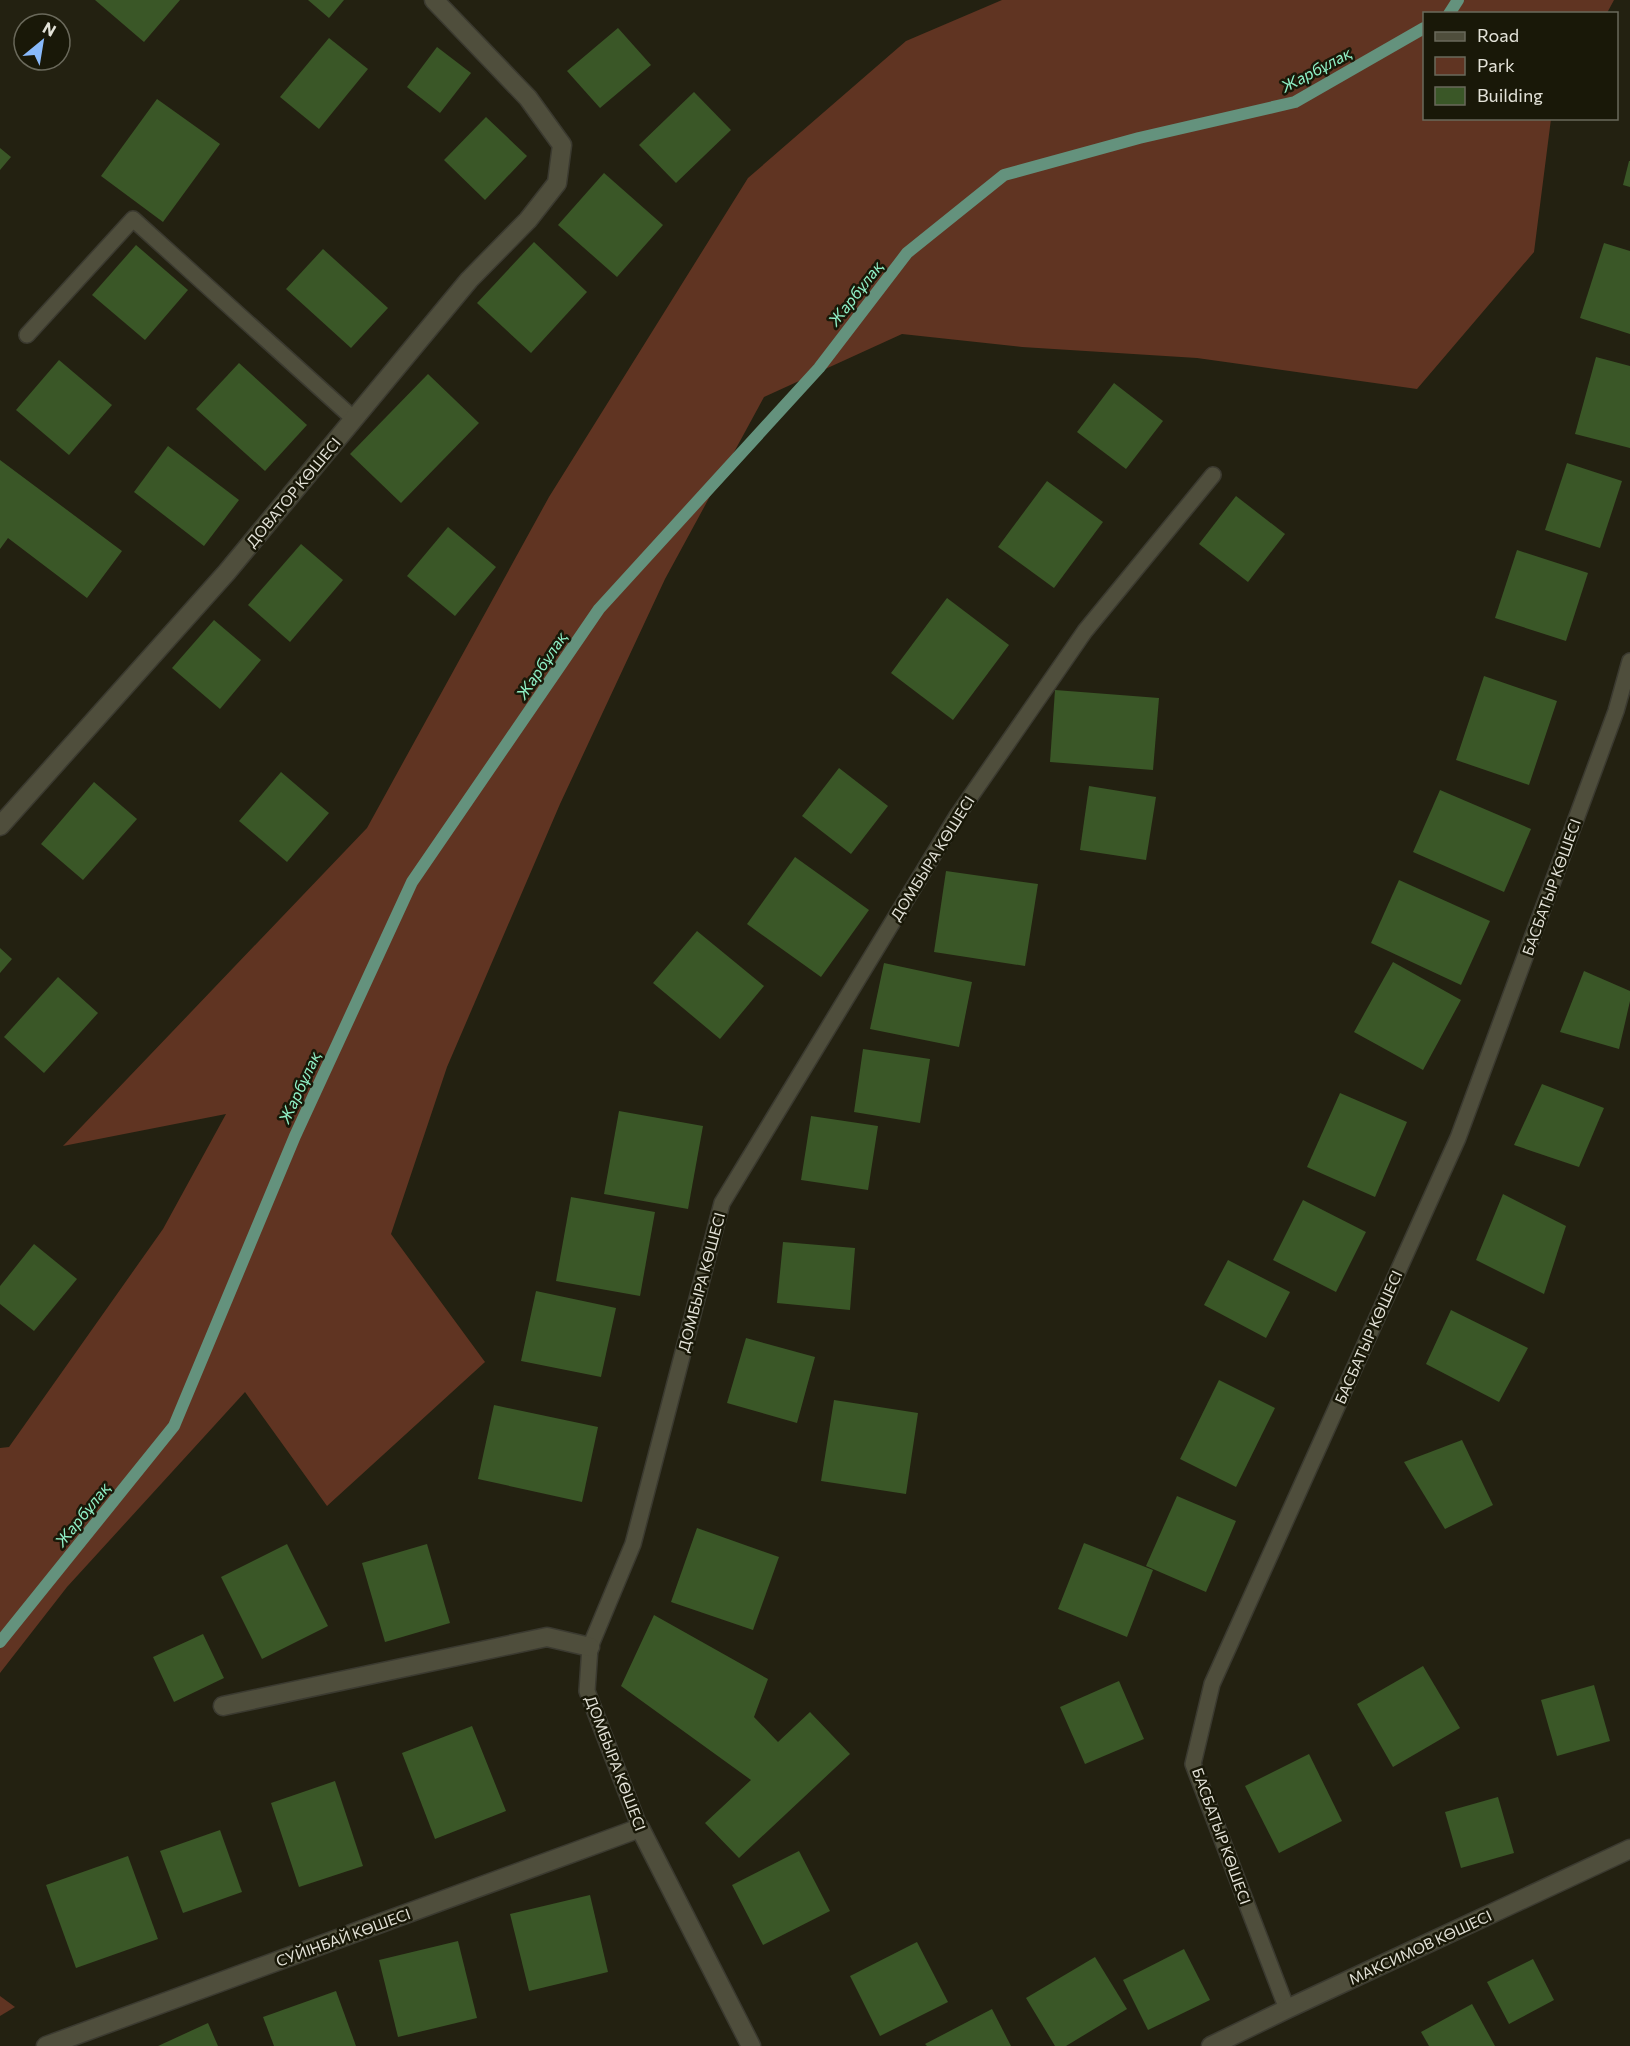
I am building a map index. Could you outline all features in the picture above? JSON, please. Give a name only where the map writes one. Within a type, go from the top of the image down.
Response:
[{"type":"street","name":"ДОВАТОР КӨШЕСІ","points":[[0,826],[227,572],[469,280],[528,220],[557,183],[562,145],[528,98],[434,0]]},
{"type":"street","points":[[223,1706],[547,1637],[590,1647]]},
{"type":"street","name":"СУЙІНБАЙ КӨШЕСІ","points":[[46,2046],[640,1828]]},
{"type":"street","name":"ДОМБЫРА КӨШЕСІ","points":[[640,1828],[751,2046]]},
{"type":"street","name":"МАКСИМОВ КӨШЕСІ","points":[[1211,2046],[1630,1849]]},
{"type":"lane","points":[[27,334],[133,219],[354,419]]},
{"type":"lane","name":"ДОМБЫРА КӨШЕСІ","points":[[640,1828],[587,1691],[590,1647],[633,1544],[722,1203],[957,816],[1086,631],[1213,475]]},
{"type":"lane","name":"БАСБАТЫР КӨШЕСІ","points":[[1287,2009],[1193,1764],[1212,1684],[1458,1138],[1616,711],[1630,661]]},
{"type":"green space","points":[[1002,0],[1614,0],[1608,12],[1423,12],[1423,120],[1551,120],[1534,252],[1417,389],[1197,358],[1022,347],[902,334],[764,397],[665,579],[560,804],[447,1067],[391,1234],[485,1362],[327,1506],[245,1392],[67,1587],[0,1673],[0,1448],[9,1447],[163,1229],[226,1114],[63,1146],[367,828],[549,497],[748,178],[906,41]]},
{"type":"green space","points":[[0,1996],[15,2007],[0,2016]]},
{"type":"building","points":[[95,0],[180,0],[144,42]]},
{"type":"building","points":[[308,0],[344,0],[329,18]]},
{"type":"building","points":[[618,28],[651,65],[600,108],[567,71]]},
{"type":"building","points":[[329,38],[368,69],[319,129],[280,97]]},
{"type":"building","points":[[437,47],[471,73],[440,113],[407,87]]},
{"type":"building","points":[[694,92],[731,130],[676,183],[639,145]]},
{"type":"building","points":[[157,99],[220,144],[163,222],[101,176]]},
{"type":"building","points":[[486,117],[527,156],[485,200],[444,160]]},
{"type":"building","points":[[0,148],[11,157],[0,170]]},
{"type":"building","points":[[1630,161],[1630,187],[1623,185]]},
{"type":"building","points":[[604,173],[663,225],[617,277],[558,225]]},
{"type":"building","points":[[534,242],[587,292],[531,353],[477,303]]},
{"type":"building","points":[[1604,243],[1630,251],[1630,334],[1580,318]]},
{"type":"building","points":[[136,245],[188,290],[145,340],[92,295]]},
{"type":"building","points":[[323,249],[388,308],[351,348],[286,289]]},
{"type":"building","points":[[1596,357],[1630,366],[1630,448],[1575,434]]},
{"type":"building","points":[[59,360],[112,405],[69,455],[16,410]]},
{"type":"building","points":[[239,363],[307,425],[265,471],[196,409]]},
{"type":"building","points":[[428,374],[479,423],[401,503],[350,454]]},
{"type":"building","points":[[1114,383],[1163,421],[1126,469],[1077,432]]},
{"type":"building","points":[[168,446],[239,500],[204,546],[134,492]]},
{"type":"building","points":[[0,460],[122,551],[87,598],[8,538],[0,549]]},
{"type":"building","points":[[1567,463],[1622,481],[1600,548],[1545,530]]},
{"type":"building","points":[[1047,481],[1103,522],[1054,588],[998,547]]},
{"type":"building","points":[[1236,496],[1285,534],[1248,582],[1199,544]]},
{"type":"building","points":[[448,527],[496,567],[455,616],[407,576]]},
{"type":"building","points":[[301,544],[343,580],[290,642],[248,605]]},
{"type":"building","points":[[1517,550],[1588,573],[1566,641],[1495,618]]},
{"type":"building","points":[[947,598],[1009,645],[953,720],[891,673]]},
{"type":"building","points":[[214,620],[261,660],[220,709],[172,668]]},
{"type":"building","points":[[1484,676],[1557,701],[1529,785],[1456,760]]},
{"type":"building","points":[[1055,690],[1159,698],[1153,770],[1050,762]]},
{"type":"building","points":[[839,768],[888,806],[851,854],[802,816]]},
{"type":"building","points":[[281,772],[329,813],[287,862],[239,821]]},
{"type":"building","points":[[94,782],[137,819],[83,880],[41,844]]},
{"type":"building","points":[[1089,786],[1156,797],[1146,860],[1080,850]]},
{"type":"building","points":[[1440,790],[1531,829],[1504,892],[1413,852]]},
{"type":"building","points":[[795,857],[869,910],[821,977],[747,924]]},
{"type":"building","points":[[946,871],[1038,884],[1025,966],[934,952]]},
{"type":"building","points":[[1399,880],[1490,921],[1461,985],[1371,943]]},
{"type":"building","points":[[697,931],[764,986],[720,1039],[653,983]]},
{"type":"building","points":[[0,948],[12,959],[0,973]]},
{"type":"building","points":[[1393,962],[1461,1000],[1423,1070],[1354,1032]]},
{"type":"building","points":[[884,963],[972,982],[959,1047],[870,1029]]},
{"type":"building","points":[[1584,971],[1630,991],[1630,1001],[1619,1049],[1560,1032]]},
{"type":"building","points":[[58,977],[98,1013],[44,1073],[4,1037]]},
{"type":"building","points":[[863,1049],[930,1059],[920,1123],[854,1112]]},
{"type":"building","points":[[1542,1084],[1604,1108],[1579,1167],[1514,1145]]},
{"type":"building","points":[[1340,1093],[1407,1122],[1375,1197],[1307,1167]]},
{"type":"building","points":[[619,1111],[703,1126],[688,1209],[604,1194]]},
{"type":"building","points":[[811,1116],[878,1126],[868,1190],[801,1180]]},
{"type":"building","points":[[1503,1194],[1566,1226],[1544,1294],[1476,1260]]},
{"type":"building","points":[[571,1197],[655,1212],[640,1296],[556,1281]]},
{"type":"building","points":[[1303,1200],[1366,1232],[1336,1292],[1273,1260]]},
{"type":"building","points":[[783,1242],[855,1248],[850,1310],[777,1303]]},
{"type":"building","points":[[34,1244],[77,1279],[34,1331],[0,1304],[0,1286]]},
{"type":"building","points":[[1228,1260],[1290,1292],[1266,1338],[1204,1305]]},
{"type":"building","points":[[536,1291],[616,1308],[601,1377],[521,1361]]},
{"type":"building","points":[[1451,1310],[1528,1348],[1499,1402],[1426,1364]]},
{"type":"building","points":[[746,1338],[815,1357],[797,1423],[727,1403]]},
{"type":"building","points":[[1219,1380],[1275,1408],[1236,1487],[1180,1459]]},
{"type":"building","points":[[834,1400],[918,1413],[906,1494],[821,1481]]},
{"type":"building","points":[[494,1405],[598,1427],[582,1502],[478,1479]]},
{"type":"building","points":[[1462,1440],[1493,1505],[1445,1529],[1404,1462]]},
{"type":"building","points":[[1177,1496],[1236,1521],[1206,1592],[1146,1566]]},
{"type":"building","points":[[697,1528],[779,1557],[753,1630],[671,1602]]},
{"type":"building","points":[[1084,1543],[1153,1570],[1127,1637],[1058,1609]]},
{"type":"building","points":[[287,1544],[328,1626],[262,1659],[221,1577]]},
{"type":"building","points":[[427,1544],[450,1623],[385,1642],[362,1563]]},
{"type":"building","points":[[654,1615],[768,1679],[754,1717],[778,1742],[810,1712],[850,1754],[739,1858],[705,1823],[751,1780],[621,1686]]},
{"type":"building","points":[[203,1634],[224,1678],[174,1702],[153,1657]]},
{"type":"building","points":[[1423,1666],[1460,1728],[1393,1767],[1357,1704]]},
{"type":"building","points":[[1119,1681],[1144,1739],[1085,1764],[1060,1707]]},
{"type":"building","points":[[1594,1685],[1610,1741],[1557,1756],[1541,1700]]},
{"type":"building","points":[[472,1726],[506,1811],[435,1839],[402,1753]]},
{"type":"building","points":[[1309,1754],[1342,1821],[1279,1853],[1245,1786]]},
{"type":"building","points":[[335,1781],[363,1866],[299,1887],[271,1803]]},
{"type":"building","points":[[1498,1797],[1514,1853],[1461,1868],[1445,1812]]},
{"type":"building","points":[[220,1830],[242,1892],[183,1913],[160,1851]]},
{"type":"building","points":[[799,1851],[830,1911],[763,1945],[732,1885]]},
{"type":"building","points":[[128,1856],[158,1939],[76,1968],[46,1885]]},
{"type":"building","points":[[590,1895],[608,1972],[529,1991],[510,1914]]},
{"type":"building","points":[[458,1941],[477,2018],[398,2037],[379,1960]]},
{"type":"building","points":[[917,1942],[948,2002],[880,2036],[850,1976]]},
{"type":"building","points":[[1184,1949],[1210,2000],[1148,2030],[1123,1980]]},
{"type":"building","points":[[1095,1957],[1127,2009],[1066,2046],[1055,2046],[1026,1998]]},
{"type":"building","points":[[1533,1959],[1554,2000],[1509,2024],[1487,1982]]},
{"type":"building","points":[[336,1991],[356,2046],[274,2046],[263,2017]]},
{"type":"building","points":[[1472,2004],[1495,2046],[1429,2046],[1421,2032]]},
{"type":"building","points":[[992,2009],[1011,2046],[927,2046],[925,2044]]},
{"type":"building","points":[[208,2023],[218,2046],[158,2046]]},
{"type":"waterway","name":"Жарбұлақ","points":[[1450,12],[1458,0]]},
{"type":"waterway","name":"Жарбұлақ","points":[[0,1642],[174,1426],[295,1136],[412,882],[599,609],[819,368],[907,253],[1004,175],[1139,138],[1295,102],[1423,29]]}]
